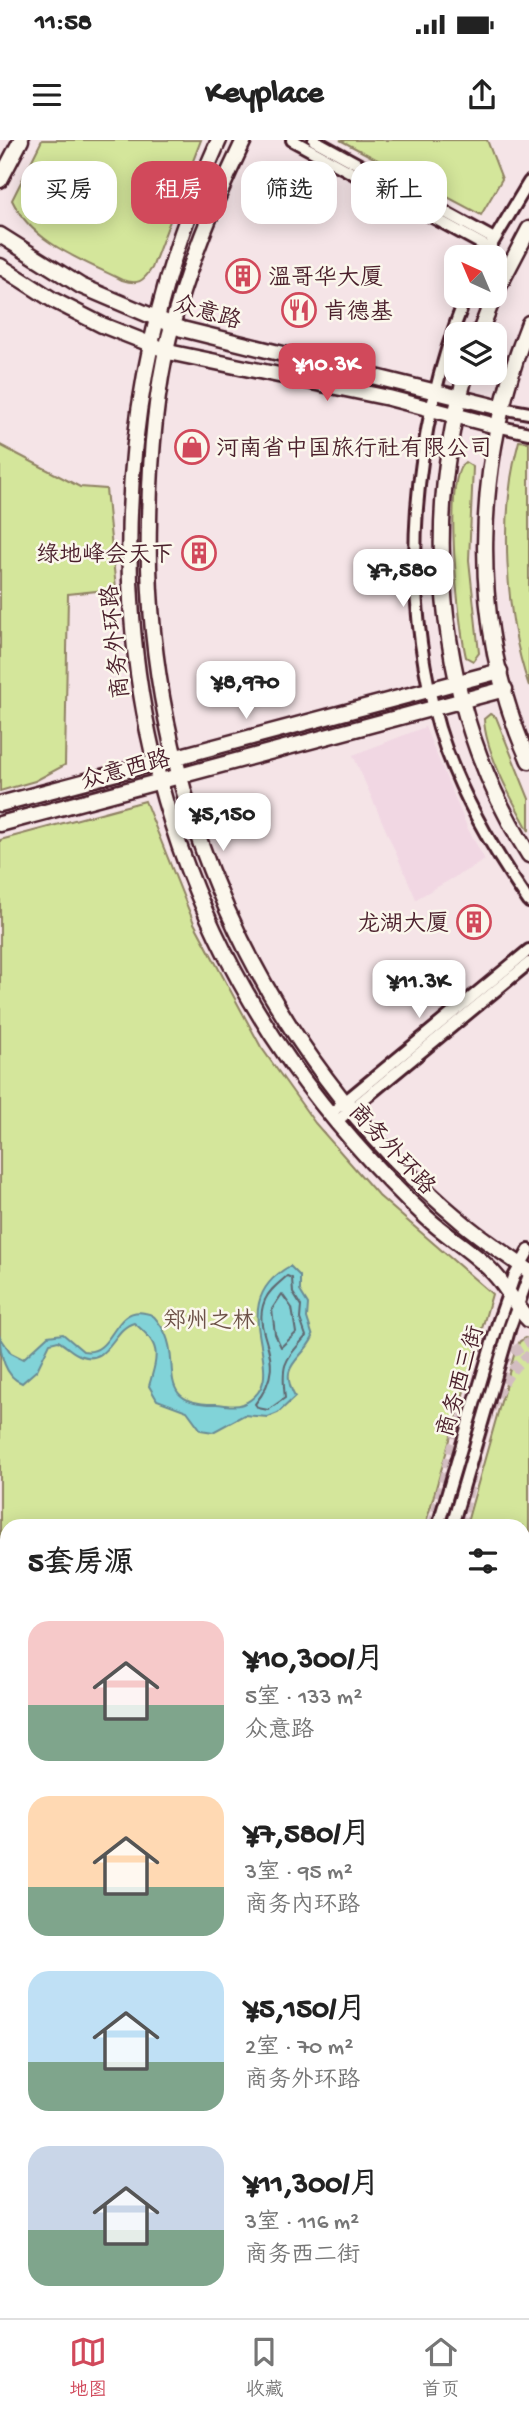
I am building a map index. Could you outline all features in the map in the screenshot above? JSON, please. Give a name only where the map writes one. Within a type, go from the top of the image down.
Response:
[{"type":"street","points":[[0,180],[21,140]]},
{"type":"street","name":"商务外环路","points":[[219,140],[180,236],[155,319],[136,422],[128,556],[131,629],[155,763],[176,837],[201,901],[229,961],[288,1060],[333,1118],[428,1218],[497,1276],[529,1320]]},
{"type":"street","name":"商务外环路","points":[[244,140],[197,244],[173,326],[152,456],[148,556],[151,627],[174,758],[219,893],[247,952],[305,1048],[348,1105],[441,1204],[526,1270]]},
{"type":"street","points":[[292,140],[484,245]]},
{"type":"street","points":[[314,140],[484,245]]},
{"type":"street","points":[[491,245],[529,182]]},
{"type":"street","points":[[508,270],[529,229]]},
{"type":"street","name":"众意路","points":[[0,235],[65,278],[173,326],[501,408]]},
{"type":"street","name":"众意路","points":[[0,267],[69,309],[149,344],[195,359],[430,409],[496,426]]},
{"type":"street","points":[[462,308],[434,392],[419,472],[415,542],[418,599],[430,690],[450,760],[471,805],[529,902]]},
{"type":"street","points":[[529,323],[496,426],[488,479],[485,541],[489,612],[500,671],[529,761]]},
{"type":"street","points":[[463,385],[445,475],[441,542],[446,618],[458,682],[484,767],[529,855]]},
{"type":"street","points":[[501,408],[529,413]]},
{"type":"street","points":[[496,426],[529,433]]},
{"type":"street","name":"众意西路","points":[[0,804],[500,671]]},
{"type":"street","name":"众意西路","points":[[0,824],[505,690]]},
{"type":"street","points":[[333,1118],[529,950]]},
{"type":"street","points":[[348,1105],[529,963]]},
{"type":"street","name":"商务西三街","points":[[454,1519],[517,1307],[529,1251]]},
{"type":"street","name":"商务西三街","points":[[440,1519],[508,1294],[526,1270]]},
{"type":"shaded area","points":[[425,727],[468,829],[485,860],[416,899],[353,755]]},
{"type":"green space","points":[[42,140],[201,140],[193,161],[131,161],[131,224],[169,224],[152,268],[143,279],[136,282],[122,280],[59,249],[29,224],[117,224],[117,161],[32,161]]},
{"type":"green space","points":[[340,140],[487,140],[502,179],[481,215],[447,197],[447,161],[379,161]]},
{"type":"green space","points":[[21,182],[21,215],[12,200]]},
{"type":"green space","points":[[519,441],[529,442],[529,686],[514,629],[508,564],[509,500]]},
{"type":"green space","points":[[0,445],[80,487],[106,489],[116,589],[68,594],[65,765],[35,781],[0,791]]},
{"type":"green space","points":[[465,462],[473,467],[469,560],[479,653],[473,661],[466,657],[463,641],[454,554],[454,495],[458,473]]},
{"type":"green space","points":[[490,714],[496,717],[529,799],[529,831],[489,746],[484,719]]},
{"type":"green space","name":"郑州之林","points":[[145,801],[194,923],[261,1047],[315,1123],[379,1196],[492,1294],[427,1519],[0,1519],[0,840]]},
{"type":"green space","points":[[526,1338],[529,1340],[529,1519],[468,1519],[516,1348],[520,1341]]},
{"type":"water","points":[[290,1266],[300,1276],[300,1291],[308,1304],[307,1318],[313,1337],[290,1370],[290,1386],[295,1397],[278,1413],[268,1417],[244,1415],[213,1432],[201,1430],[187,1411],[157,1400],[149,1386],[156,1358],[153,1344],[134,1323],[127,1326],[105,1351],[91,1357],[79,1355],[58,1341],[50,1343],[37,1370],[22,1383],[11,1376],[5,1364],[0,1337],[11,1353],[23,1359],[48,1336],[63,1334],[83,1351],[93,1351],[108,1340],[126,1317],[134,1313],[151,1314],[168,1339],[173,1378],[176,1389],[183,1397],[196,1402],[233,1406],[243,1404],[258,1392],[264,1377],[258,1321],[259,1301],[269,1283]]},
{"type":"tunnel","points":[[435,1519],[452,1447],[473,1398],[506,1358],[529,1342]]},
{"type":"tunnel","points":[[462,1519],[491,1409],[501,1387],[529,1355]]},
{"type":"place","name":"温哥华大厦","points":[[243,276]]},
{"type":"place","name":"肯德基","points":[[299,310]]},
{"type":"place","name":"河南省中国旅行社有限公司","points":[[192,447]]},
{"type":"place","name":"绿地峰会天下","points":[[199,553]]},
{"type":"place","name":"龙湖大厦","points":[[474,922]]}]
